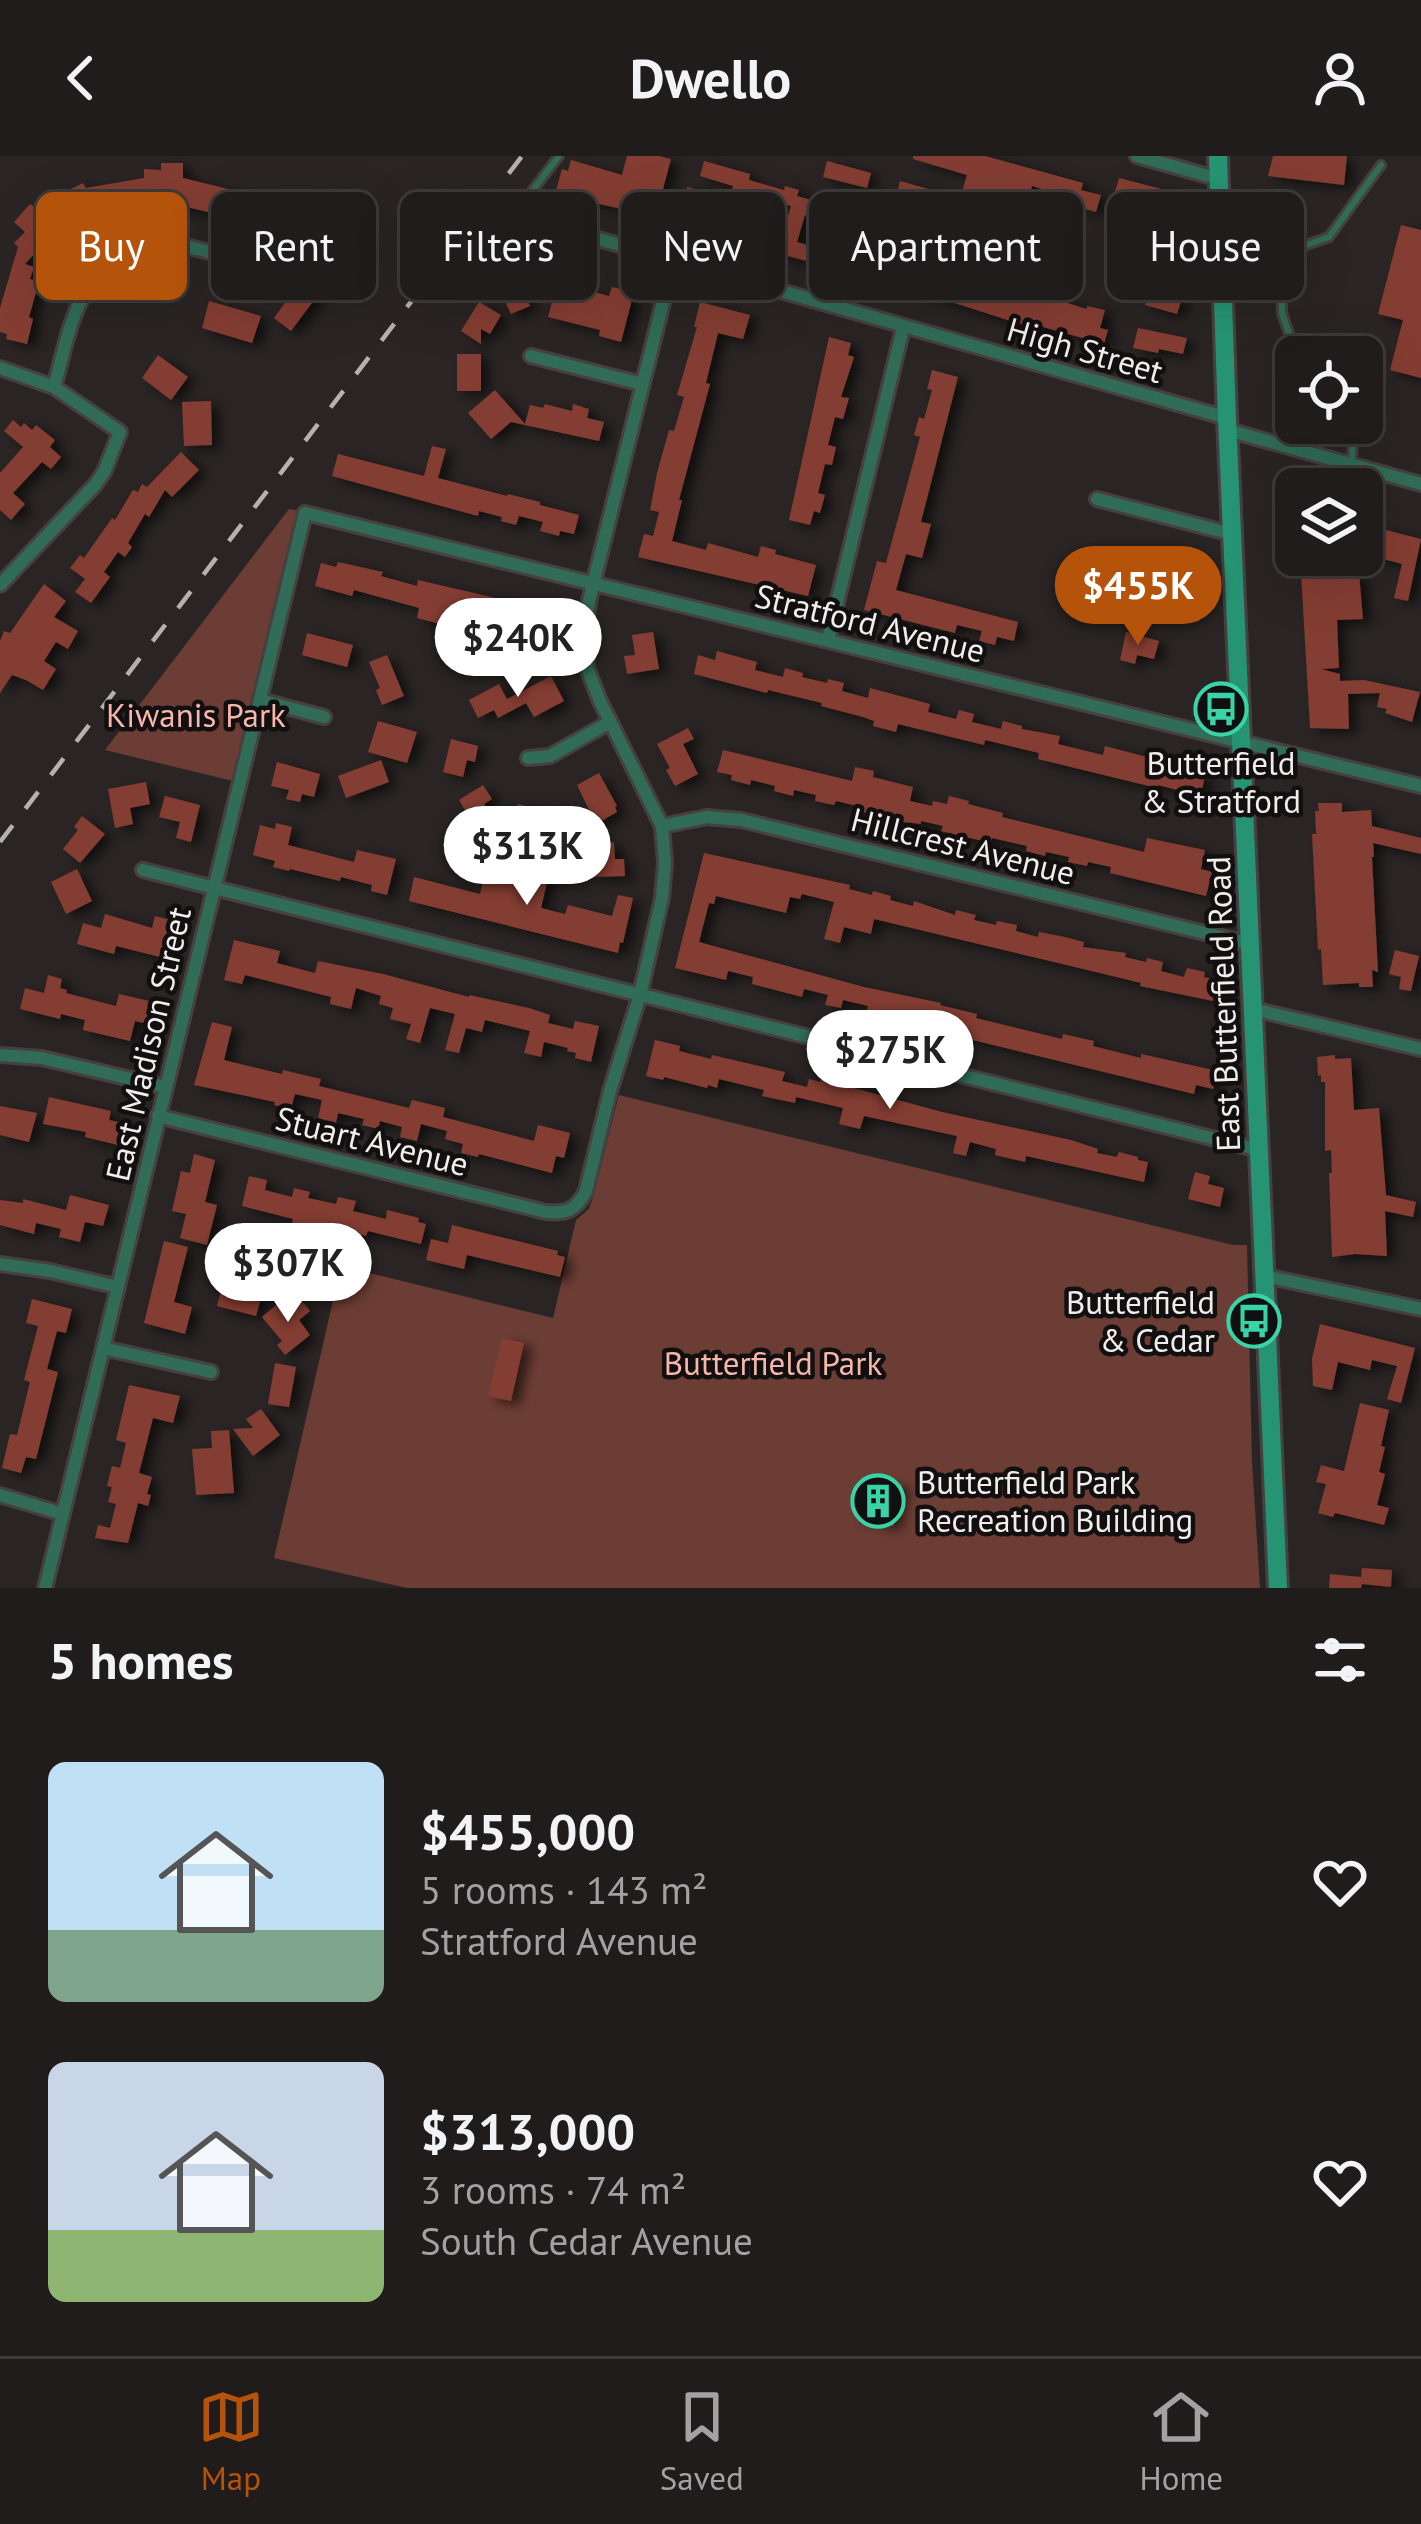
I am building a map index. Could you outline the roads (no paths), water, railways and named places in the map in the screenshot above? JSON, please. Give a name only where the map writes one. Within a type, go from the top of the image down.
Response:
[{"type":"main road","name":"East Butterfield Road","points":[[1218,156],[1220,192]]},
{"type":"main road","name":"East Butterfield Road","points":[[1223,300],[1279,1588]]},
{"type":"street","points":[[1137,156],[1219,179]]},
{"type":"street","points":[[54,387],[81,297],[117,258],[169,244],[211,253]]},
{"type":"street","name":"High Street","points":[[785,294],[1421,484]]},
{"type":"street","points":[[640,994],[664,879],[662,826],[590,679],[584,648],[586,617],[663,300]]},
{"type":"street","points":[[828,640],[903,328]]},
{"type":"street","points":[[531,356],[642,383]]},
{"type":"street","points":[[0,368],[54,387],[120,432],[94,485],[0,585]]},
{"type":"street","points":[[1097,499],[1232,534]]},
{"type":"street","name":"Stratford Avenue","points":[[305,513],[1421,785]]},
{"type":"street","name":"East Madison Street","points":[[45,1588],[305,513]]},
{"type":"street","points":[[260,700],[324,717]]},
{"type":"street","points":[[528,758],[550,756],[610,722]]},
{"type":"street","name":"Hillcrest Avenue","points":[[662,826],[707,817],[741,820],[1250,944]]},
{"type":"street","points":[[143,870],[1259,1150]]},
{"type":"street","name":"Stuart Avenue","points":[[158,1116],[546,1212],[573,1210],[586,1191],[640,994]]},
{"type":"street","points":[[1253,1009],[1421,1049]]},
{"type":"street","points":[[1,1055],[42,1058],[165,1087]]},
{"type":"street","points":[[0,1264],[118,1287]]},
{"type":"street","points":[[1265,1276],[1421,1309]]},
{"type":"street","points":[[103,1348],[211,1372]]},
{"type":"street","points":[[0,1495],[63,1514]]},
{"type":"lane","points":[[531,192],[559,156]]},
{"type":"lane","points":[[1304,246],[1329,237],[1381,165]]},
{"type":"lane","points":[[1282,300],[1290,336]]},
{"type":"lane","points":[[1352,465],[1353,444]]},
{"type":"railway","points":[[0,842],[522,156]]},
{"type":"place","name":"Butterfield & Stratford","points":[[1221,709]]},
{"type":"place","name":"Butterfield & Cedar","points":[[1254,1321]]},
{"type":"place","name":"Butterfield Park Recreation Building","points":[[878,1501]]},
{"type":"park label","name":"Kiwanis Park","points":[[196,715]]},
{"type":"park label","name":"Butterfield Park","points":[[773,1363]]}]
